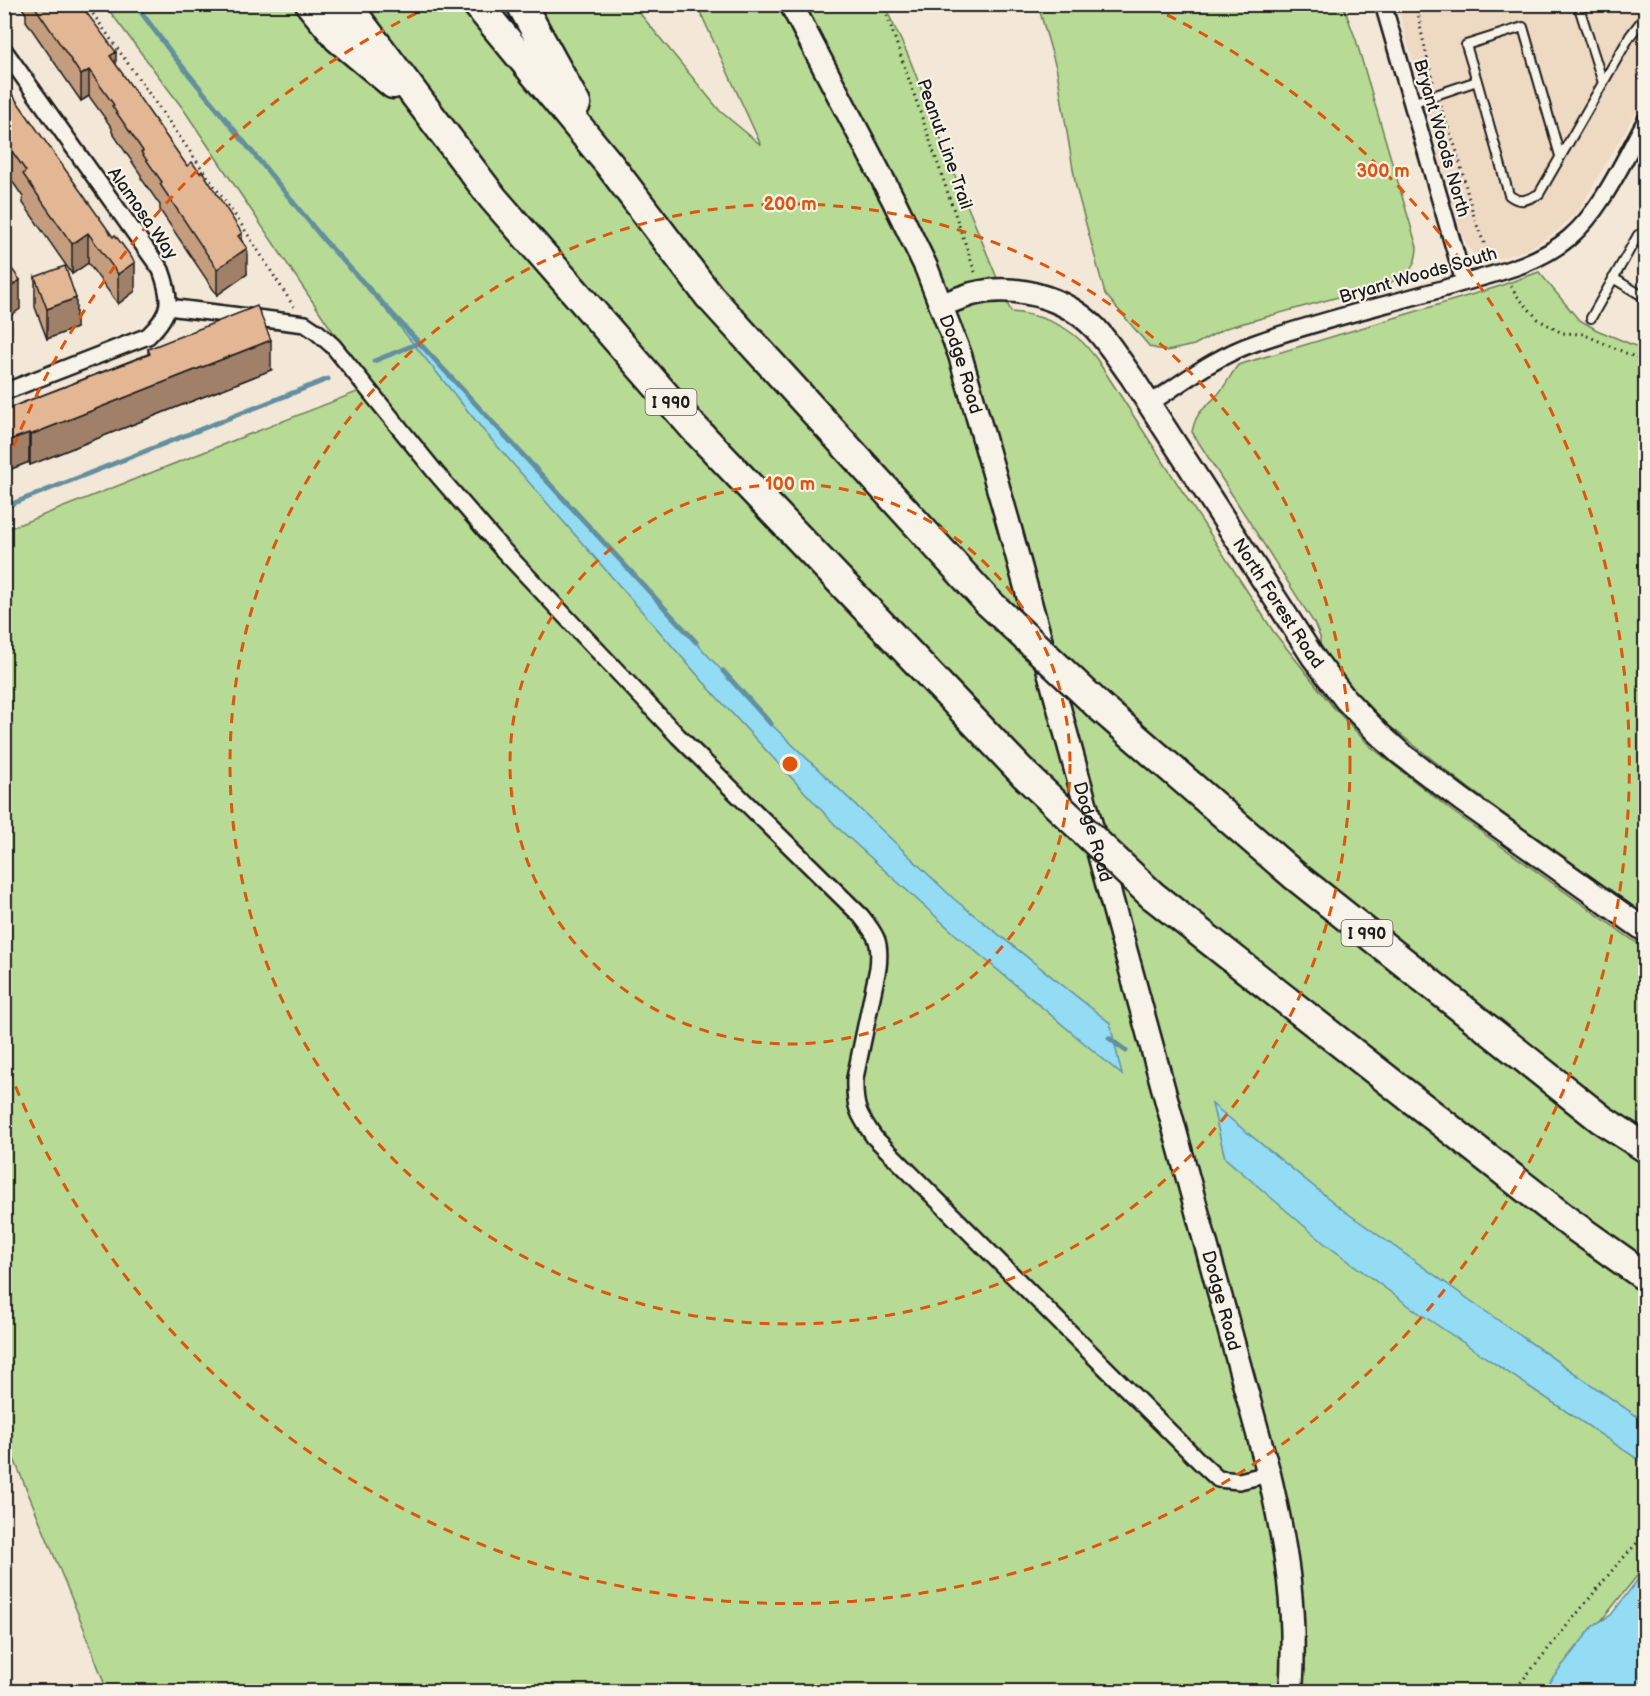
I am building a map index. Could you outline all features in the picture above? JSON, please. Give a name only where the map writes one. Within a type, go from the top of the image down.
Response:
[{"type":"highway","points":[[310,4],[338,38],[430,115]]},
{"type":"highway","name":"I 990","points":[[346,4],[493,198],[693,427],[1025,775],[1152,895],[1570,1223],[1646,1277]]},
{"type":"highway","name":"I 990","points":[[477,4],[609,164],[708,296],[988,602],[1099,706],[1294,875],[1601,1119],[1646,1148]]},
{"type":"highway","points":[[521,4],[609,164]]},
{"type":"street","name":"Dodge Road","points":[[791,4],[926,267],[960,355],[1005,511],[1280,1518],[1290,1581],[1293,1625],[1291,1692]]},
{"type":"street","name":"Bryant Woods North","points":[[1383,4],[1464,282]]},
{"type":"street","name":"Alamosa Way","points":[[4,50],[161,270],[168,287],[168,307]]},
{"type":"street","name":"Bryant Woods South","points":[[1149,404],[1238,349],[1292,331],[1501,273],[1555,248],[1571,237],[1597,206],[1646,120]]},
{"type":"street","name":"North Forest Road","points":[[942,305],[972,294],[1005,290],[1034,294],[1076,312],[1086,319],[1105,340],[1149,404],[1313,657],[1346,700],[1379,734],[1421,769],[1646,931]]},
{"type":"street","points":[[4,392],[148,336],[161,323],[168,307],[305,324],[317,332],[333,346],[436,473],[501,548],[678,736],[861,916],[875,933],[880,951],[878,968],[855,1078],[855,1096],[860,1118],[874,1137],[1218,1479],[1239,1481],[1269,1474]]},
{"type":"lane","points":[[1578,4],[1603,83]]},
{"type":"lane","points":[[1560,156],[1523,27],[1466,45],[1509,195],[1516,200],[1525,200],[1539,194],[1630,36],[1646,15]]},
{"type":"lane","points":[[1412,103],[1477,81]]},
{"type":"lane","points":[[1591,318],[1638,235]]},
{"type":"lane","points":[[1613,278],[1646,298]]},
{"type":"path","points":[[86,4],[241,224],[305,324]]},
{"type":"path","name":"Peanut Line Trail","points":[[883,4],[982,292]]},
{"type":"path","points":[[1417,4],[1421,31],[1437,95],[1458,156],[1472,213],[1480,237],[1494,260]]},
{"type":"path","points":[[1509,283],[1517,296],[1539,320],[1562,333],[1583,334],[1646,362]]},
{"type":"path","points":[[1513,1692],[1646,1533]]},
{"type":"shaded area","points":[[1397,5],[1645,5],[1645,96],[1579,210],[1556,232],[1526,250],[1487,262],[1473,254],[1462,236]]},
{"type":"green space","points":[[105,5],[633,5],[720,111],[761,145],[697,5],[884,5],[908,55],[1011,312],[1039,317],[1057,324],[1073,334],[1096,358],[1273,631],[1334,708],[1370,746],[1452,811],[1645,949],[1645,1566],[1545,1691],[107,1691],[83,1626],[5,1437],[5,530],[370,387],[184,110]]},
{"type":"green space","points":[[1038,5],[1343,5],[1356,40],[1417,247],[1413,266],[1406,274],[1389,283],[1226,328],[1194,345],[1167,351],[1150,347],[1105,294],[1076,187],[1057,71]]},
{"type":"green space","points":[[1539,272],[1578,319],[1597,330],[1645,350],[1645,917],[1470,789],[1387,724],[1356,694],[1320,648],[1320,637],[1314,623],[1192,432],[1196,418],[1222,390],[1238,365],[1497,287]]},
{"type":"water","points":[[370,290],[774,727],[954,899],[1110,1023],[1122,1075],[955,934],[838,828],[714,694],[484,431]]},
{"type":"water","points":[[1212,1104],[1343,1210],[1645,1422],[1645,1464],[1416,1311],[1324,1243],[1225,1158]]},
{"type":"water","points":[[1645,1570],[1645,1691],[1542,1691],[1594,1625],[1611,1615]]},
{"type":"building","points":[[33,4],[80,4],[116,52],[110,56],[187,166],[192,162],[200,173],[202,171],[242,233],[238,236],[247,248],[217,269],[160,184],[162,182],[112,106],[114,105],[89,70],[81,75]]},
{"type":"building","points":[[4,83],[113,237],[115,235],[135,262],[118,274],[88,233],[72,244],[23,174],[26,171],[6,143],[4,144]]},
{"type":"building","points":[[4,258],[20,280],[4,291]]},
{"type":"building","points":[[65,266],[76,298],[47,309],[35,277]]},
{"type":"building","points":[[257,306],[271,340],[30,435],[29,433],[4,442],[4,410],[150,354],[148,349]]},
{"type":"waterway","points":[[135,4],[173,55],[324,240],[696,642]]},
{"type":"waterway","points":[[374,361],[419,343]]},
{"type":"waterway","points":[[4,507],[328,379]]},
{"type":"waterway","points":[[723,671],[771,724]]},
{"type":"waterway","points":[[1109,1038],[1126,1051]]}]
